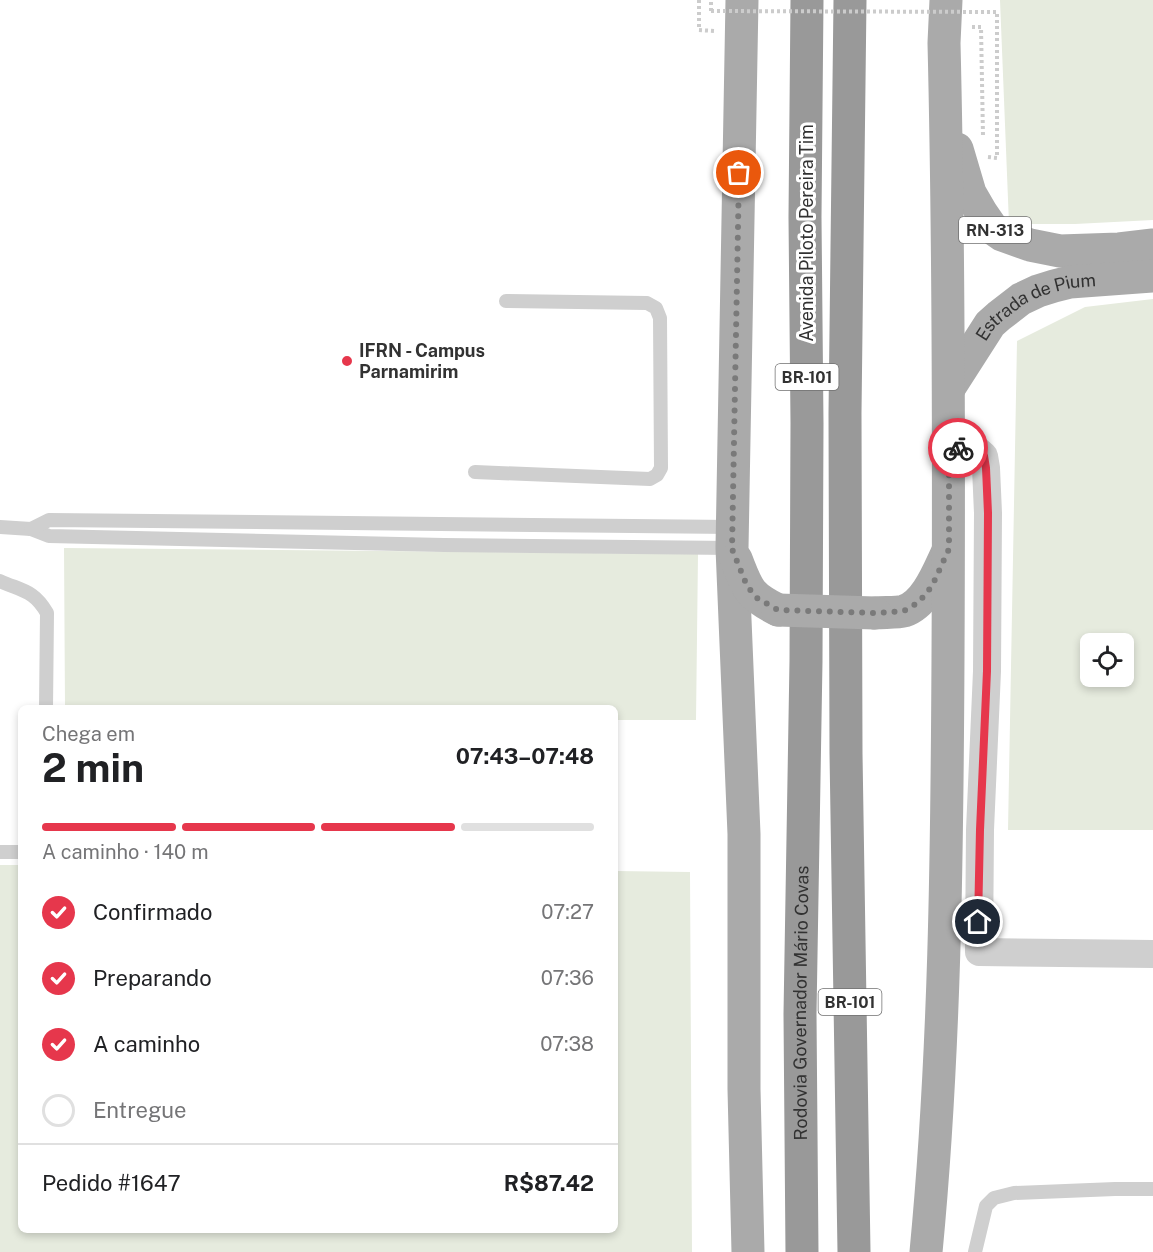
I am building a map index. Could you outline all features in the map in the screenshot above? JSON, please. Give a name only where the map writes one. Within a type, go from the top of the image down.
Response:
[{"type":"highway","name":"Avenida Piloto Pereira Tim","points":[[806,753],[807,0]]},
{"type":"highway","name":"BR-101","points":[[850,0],[845,402],[846,753],[854,1252]]},
{"type":"highway","name":"Rodovia Governador Mário Covas","points":[[802,1252],[800,1014],[806,753]]},
{"type":"main road","points":[[742,0],[732,538],[744,834],[744,1089],[748,1252]]},
{"type":"main road","points":[[926,1252],[933,1180],[947,852],[949,388],[944,43],[946,13]]},
{"type":"main road","name":"Estrada de Pium","points":[[946,113],[970,193],[992,228],[1002,235],[1030,245],[1060,251],[1119,249],[1153,245]]},
{"type":"main road","name":"Estrada de Pium","points":[[949,388],[990,324],[1021,299],[1038,291],[1070,282],[1153,276]]},
{"type":"main road","points":[[732,538],[747,586],[757,598],[778,610],[875,613],[904,611],[919,602],[932,586],[949,549]]},
{"type":"street","points":[[949,448],[975,448],[984,456],[986,468],[987,671],[980,830],[979,952]]},
{"type":"street","points":[[944,951],[1153,954]]},
{"type":"lane","points":[[475,472],[650,479],[657,475],[661,468],[660,318],[656,308],[646,303],[506,301]]},
{"type":"lane","points":[[31,529],[49,520],[444,525],[732,538]]},
{"type":"lane","points":[[444,525],[444,545]]},
{"type":"lane","points":[[0,527],[31,529],[49,536],[444,545],[732,538]]},
{"type":"lane","points":[[0,581],[30,592],[47,613],[46,705]]},
{"type":"lane","points":[[0,852],[18,852]]},
{"type":"lane","points":[[975,1252],[986,1206],[994,1198],[1014,1192],[1153,1190]]},
{"type":"path","points":[[711,0],[711,11],[997,12],[997,158],[983,157]]},
{"type":"path","points":[[946,13],[981,27],[983,145]]},
{"type":"shaded area","points":[[1000,0],[1153,0],[1153,220],[1075,224],[1009,224]]},
{"type":"shaded area","points":[[1153,299],[1153,830],[1008,830],[1017,341],[1085,307]]},
{"type":"shaded area","points":[[64,548],[698,554],[696,720],[618,720],[618,705],[65,705]]},
{"type":"shaded area","points":[[0,865],[18,865],[18,1233],[618,1233],[618,871],[690,872],[692,1252],[0,1252]]},
{"type":"way so far","points":[[739,173],[732,549],[747,586],[757,598],[778,610],[875,613],[904,611],[919,602],[932,586],[949,549],[949,448],[958,448]]},
{"type":"place","name":"IFRN - Campus Parnamirim","points":[[347,361]]},
{"type":"route","points":[[958,448],[975,448],[984,456],[988,513],[987,671],[978,922]]}]
